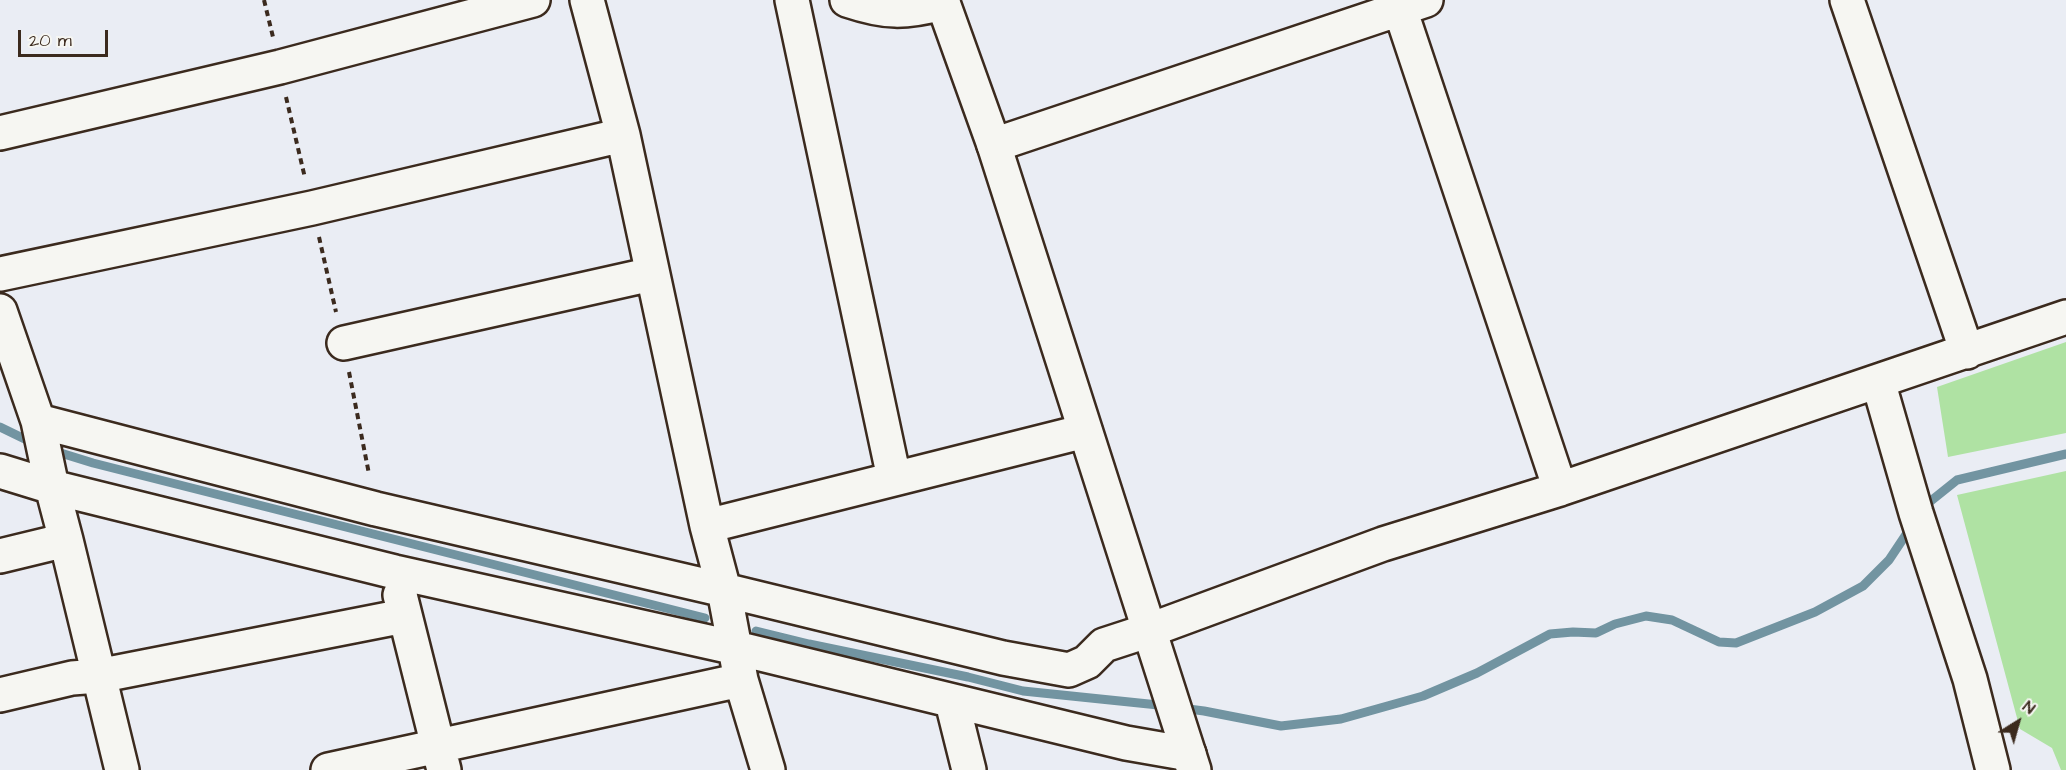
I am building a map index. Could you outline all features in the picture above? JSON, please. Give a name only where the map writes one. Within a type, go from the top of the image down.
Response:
[{"type":"street","points":[[0,133],[280,67],[533,0]]},
{"type":"street","points":[[587,0],[623,135],[707,526],[724,590],[741,680],[768,770]]},
{"type":"street","points":[[792,0],[894,478]]},
{"type":"street","points":[[847,0],[872,8],[897,11],[916,10],[943,2],[994,145],[1191,762]]},
{"type":"street","points":[[1847,0],[1967,352]]},
{"type":"street","points":[[994,145],[1408,3],[1560,489]]},
{"type":"street","points":[[0,274],[312,208],[623,135]]},
{"type":"street","points":[[344,343],[652,274]]},
{"type":"street","points":[[0,311],[38,421],[51,487],[122,770]]},
{"type":"street","points":[[38,421],[376,510],[724,590],[1003,658],[1069,670],[1087,662],[1104,645],[1383,544],[1560,489],[2066,317]]},
{"type":"street","points":[[1878,381],[1916,513],[1970,679],[1993,770]]},
{"type":"street","points":[[707,526],[1084,431]]},
{"type":"street","points":[[0,471],[51,487],[395,572],[736,648],[1126,743],[1191,762]]},
{"type":"street","points":[[0,556],[66,540]]},
{"type":"street","points":[[395,572],[440,758]]},
{"type":"street","points":[[0,694],[72,678],[98,676],[404,616]]},
{"type":"street","points":[[328,770],[440,758],[741,680]]},
{"type":"street","points":[[952,702],[969,770]]},
{"type":"path","points":[[264,0],[344,343],[376,510]]},
{"type":"green space","points":[[2066,342],[2066,433],[1948,457],[1937,387]]},
{"type":"green space","points":[[2066,471],[2066,770],[2061,770],[2052,748],[2020,729],[1957,495]]},
{"type":"waterway","points":[[0,427],[35,444]]},
{"type":"waterway","points":[[51,450],[93,463],[705,618]]},
{"type":"waterway","points":[[1922,508],[1957,480],[2066,454]]},
{"type":"waterway","points":[[1181,708],[1281,726],[1341,719],[1423,696],[1477,673],[1550,634],[1596,633],[1615,624],[1646,616],[1672,620],[1719,642],[1736,643],[1815,612],[1863,586],[1889,560],[1911,527]]},
{"type":"waterway","points":[[756,631],[1023,691],[1168,706]]}]
